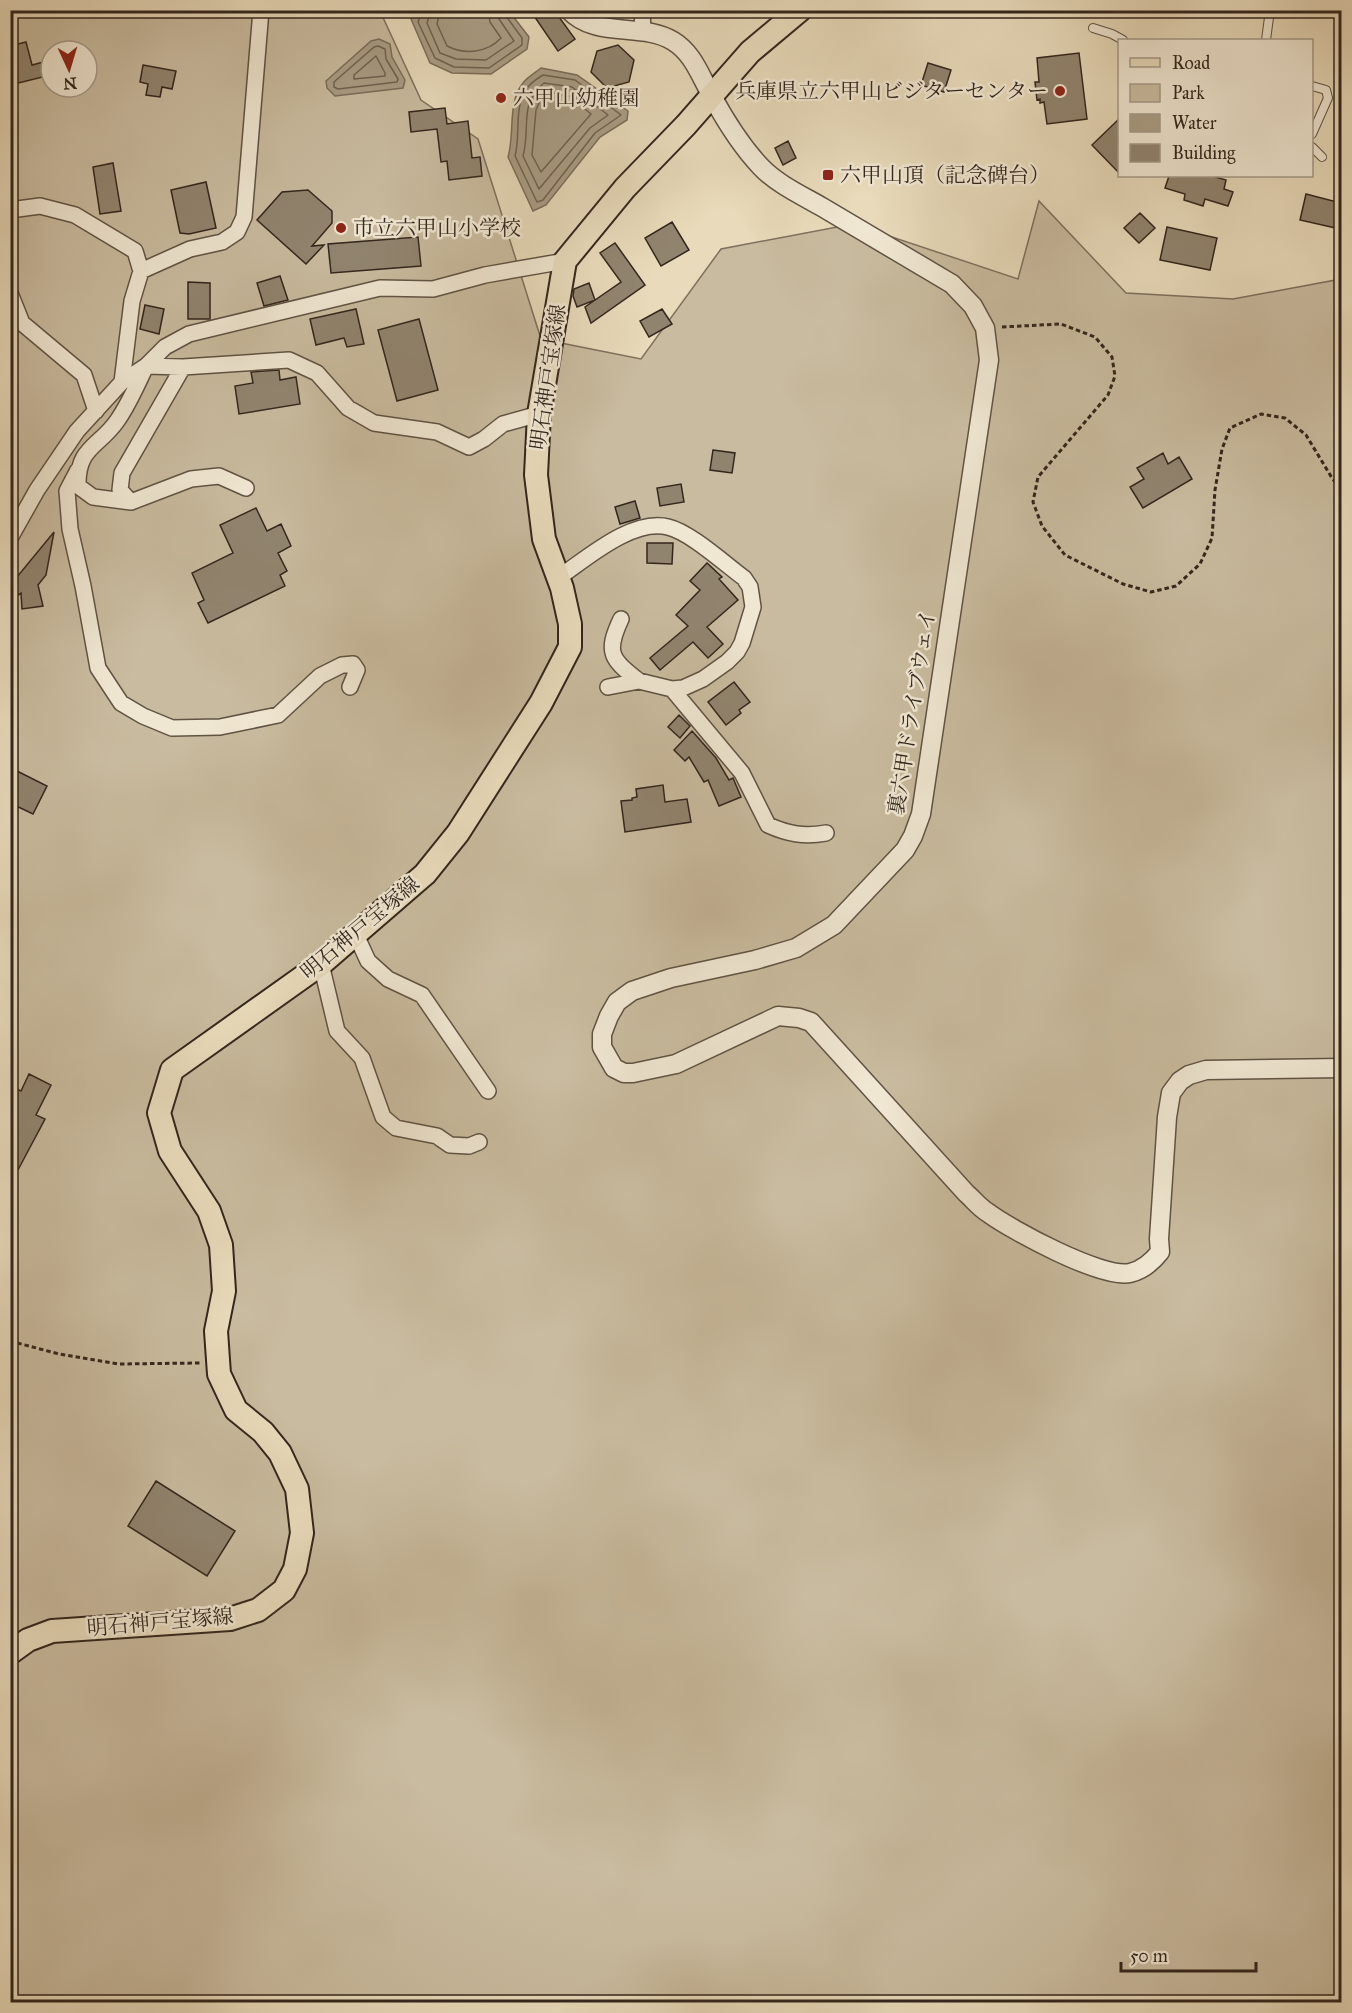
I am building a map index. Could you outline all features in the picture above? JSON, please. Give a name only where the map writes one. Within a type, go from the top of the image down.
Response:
[{"type":"main road","points":[[565,261],[626,188],[686,125],[750,52],[800,10]]},
{"type":"main road","name":"明石神戸宝塚線","points":[[10,1653],[28,1640],[52,1631],[230,1619],[258,1610],[284,1590],[295,1569],[302,1533],[297,1489],[280,1453],[263,1432],[236,1410],[219,1374],[216,1331],[224,1291],[221,1245],[208,1211],[170,1151],[159,1113],[172,1070],[321,964],[425,874],[458,833],[541,703],[570,647],[570,624],[558,578],[544,539],[536,475],[539,414],[565,261]]},
{"type":"street","points":[[141,271],[190,249],[222,242],[237,232],[244,217],[261,10]]},
{"type":"street","name":"裏六甲ドライブウェイ","points":[[569,10],[579,19],[598,25],[665,37],[681,47],[693,59],[728,122],[762,168],[788,187],[952,284],[973,306],[985,328],[989,360],[921,814],[913,836],[905,850],[834,925],[796,948],[755,960],[671,978],[632,991],[617,1002],[602,1034],[602,1047],[614,1068],[624,1073],[633,1073],[676,1064],[778,1016],[811,1022],[966,1193],[986,1212],[1061,1254],[1108,1271],[1130,1274],[1150,1264],[1160,1252],[1167,1117],[1171,1093],[1180,1082],[1206,1070],[1341,1068]]},
{"type":"street","points":[[642,10],[643,32]]},
{"type":"street","points":[[10,210],[40,206],[75,215],[135,251],[141,271],[132,301],[122,382]]},
{"type":"street","points":[[10,538],[37,490],[77,431],[122,382],[146,366],[165,347],[189,334],[380,288],[433,289],[485,274],[565,261]]},
{"type":"street","points":[[10,293],[22,323],[84,375],[96,411]]},
{"type":"street","points":[[146,366],[183,367],[288,360],[317,373],[348,408],[374,423],[437,432],[469,447],[503,424],[539,414]]},
{"type":"street","points":[[146,366],[116,423],[92,446],[67,491],[70,529],[98,668],[120,703],[172,728],[220,727],[278,716],[320,676],[342,665],[353,664],[357,670],[350,687]]},
{"type":"street","points":[[131,502],[120,490],[122,473],[183,367]]},
{"type":"street","points":[[78,470],[78,486],[93,497],[131,502],[191,479],[219,476],[246,488]]},
{"type":"street","points":[[558,578],[612,541],[652,525],[669,527],[686,535],[744,578],[750,587],[753,607],[747,632],[737,652],[698,682],[692,686],[672,689],[639,681],[608,687]]},
{"type":"street","points":[[621,619],[612,638],[612,648],[616,661],[639,681]]},
{"type":"street","points":[[672,689],[742,773],[768,825],[797,835],[811,836],[826,833]]},
{"type":"street","points":[[356,934],[368,961],[387,979],[422,995],[488,1091]]},
{"type":"street","points":[[321,964],[337,1031],[362,1058],[383,1117],[396,1128],[437,1136],[450,1145],[469,1146],[479,1142]]},
{"type":"lane","points":[[1266,39],[1270,10]]},
{"type":"lane","points":[[1093,28],[1121,39]]},
{"type":"lane","points":[[1313,87],[1326,90],[1328,98],[1313,130]]},
{"type":"lane","points":[[1313,149],[1322,157]]},
{"type":"path","points":[[985,328],[1061,324],[1095,337],[1112,357],[1115,376],[1108,395],[1038,477],[1033,502],[1042,526],[1065,555],[1123,584],[1151,592],[1176,586],[1200,564],[1212,538],[1222,449],[1230,428],[1261,414],[1285,418],[1306,435],[1341,490]]},
{"type":"path","points":[[10,1341],[59,1354],[118,1364],[205,1363],[219,1374]]},
{"type":"green space","points":[[11,11],[380,11],[421,100],[478,139],[541,339],[641,359],[721,249],[853,224],[1018,279],[1039,201],[1126,293],[1233,299],[1341,279],[1341,2002],[11,2002]]},
{"type":"water","points":[[419,11],[509,11],[529,37],[527,49],[491,74],[452,73],[430,63],[411,19]]},
{"type":"water","points":[[379,39],[390,44],[392,57],[405,80],[403,88],[335,96],[327,88],[326,81],[371,41]]},
{"type":"water","points":[[541,68],[577,75],[628,111],[627,120],[600,137],[546,205],[533,211],[508,157],[513,109],[518,91],[527,79]]},
{"type":"building","points":[[530,10],[554,10],[575,39],[558,51]]},
{"type":"building","points":[[26,42],[32,65],[39,63],[39,78],[10,85],[10,46]]},
{"type":"building","points":[[618,45],[634,60],[629,82],[607,88],[591,72],[597,51]]},
{"type":"building","name":"兵庫県立六甲山ビジターセンター","points":[[1079,53],[1087,119],[1047,124],[1044,102],[1040,103],[1040,99],[1037,100],[1035,82],[1039,82],[1037,58]]},
{"type":"building","points":[[928,63],[951,70],[944,92],[921,85]]},
{"type":"building","points":[[143,65],[176,71],[172,89],[162,87],[160,97],[146,95],[148,84],[140,82]]},
{"type":"building","points":[[445,108],[447,124],[468,121],[472,158],[480,157],[482,176],[449,180],[447,161],[441,162],[437,129],[411,132],[409,112]]},
{"type":"building","points":[[1118,120],[1118,172],[1092,145]]},
{"type":"building","points":[[788,141],[796,158],[783,165],[775,148]]},
{"type":"building","points":[[113,163],[121,211],[100,214],[93,167]]},
{"type":"building","points":[[1169,177],[1216,177],[1226,180],[1224,189],[1233,192],[1228,206],[1205,199],[1203,206],[1184,200],[1185,194],[1165,188]]},
{"type":"building","points":[[206,182],[216,228],[189,234],[180,233],[171,190]]},
{"type":"building","points":[[308,190],[332,211],[332,223],[312,246],[324,245],[306,264],[257,220],[282,192]]},
{"type":"building","points":[[1306,194],[1341,203],[1340,229],[1300,220]]},
{"type":"building","points":[[1140,213],[1155,228],[1139,243],[1124,228]]},
{"type":"building","points":[[672,222],[689,250],[661,266],[645,238]]},
{"type":"building","points":[[1167,227],[1217,238],[1210,270],[1160,260]]},
{"type":"building","points":[[418,237],[421,266],[331,273],[328,244]]},
{"type":"building","points":[[615,243],[645,285],[591,323],[585,307],[621,282],[600,253]]},
{"type":"building","points":[[280,276],[288,300],[264,306],[257,283]]},
{"type":"building","points":[[188,282],[210,283],[210,319],[188,319]]},
{"type":"building","points":[[589,283],[595,300],[577,307],[573,296],[574,289]]},
{"type":"building","points":[[145,305],[164,309],[159,334],[140,329]]},
{"type":"building","points":[[356,309],[364,344],[347,347],[344,338],[316,345],[310,319]]},
{"type":"building","points":[[662,309],[672,324],[649,337],[640,321]]},
{"type":"building","points":[[419,319],[438,390],[397,401],[378,330]]},
{"type":"building","points":[[279,370],[280,380],[296,377],[300,404],[239,414],[235,386],[253,383],[251,372]]},
{"type":"building","points":[[713,450],[735,453],[732,473],[710,470]]},
{"type":"building","points":[[1163,453],[1168,464],[1179,457],[1192,479],[1143,508],[1130,487],[1144,479],[1137,468]]},
{"type":"building","points":[[681,484],[684,502],[660,506],[657,488]]},
{"type":"building","points":[[635,501],[640,518],[620,524],[615,507]]},
{"type":"building","points":[[256,508],[267,531],[281,524],[291,546],[278,553],[287,571],[280,575],[285,586],[208,623],[198,603],[204,600],[192,573],[233,553],[220,525]]},
{"type":"building","points":[[54,532],[46,575],[38,585],[43,606],[22,609],[21,593],[10,602],[10,572],[17,577]]},
{"type":"building","points":[[647,543],[673,543],[672,564],[647,563]]},
{"type":"building","points":[[707,563],[722,577],[719,579],[738,600],[707,627],[723,644],[708,658],[693,642],[660,670],[650,658],[688,626],[676,615],[700,590],[690,581]]},
{"type":"building","points":[[734,682],[750,702],[739,710],[741,713],[726,725],[708,702]]},
{"type":"building","points":[[679,715],[690,726],[680,738],[668,727]]},
{"type":"building","points":[[692,731],[716,758],[729,780],[733,778],[741,797],[719,806],[708,780],[704,782],[689,757],[685,761],[674,750]]},
{"type":"building","points":[[17,771],[47,786],[33,814],[10,803],[10,783]]},
{"type":"building","points":[[663,785],[665,802],[687,799],[691,822],[625,832],[621,801],[637,797],[636,789]]},
{"type":"building","points":[[29,1074],[51,1085],[36,1115],[45,1119],[10,1185],[10,1086],[21,1091]]},
{"type":"building","points":[[156,1481],[235,1531],[207,1576],[128,1526]]},
{"type":"place","name":"兵庫県立六甲山ビジターセンター","points":[[1060,91]]},
{"type":"place","name":"六甲山幼稚園","points":[[501,98]]},
{"type":"place","name":"六甲山頂（記念碑台）","points":[[828,175]]},
{"type":"place","name":"市立六甲山小学校","points":[[341,228]]}]
